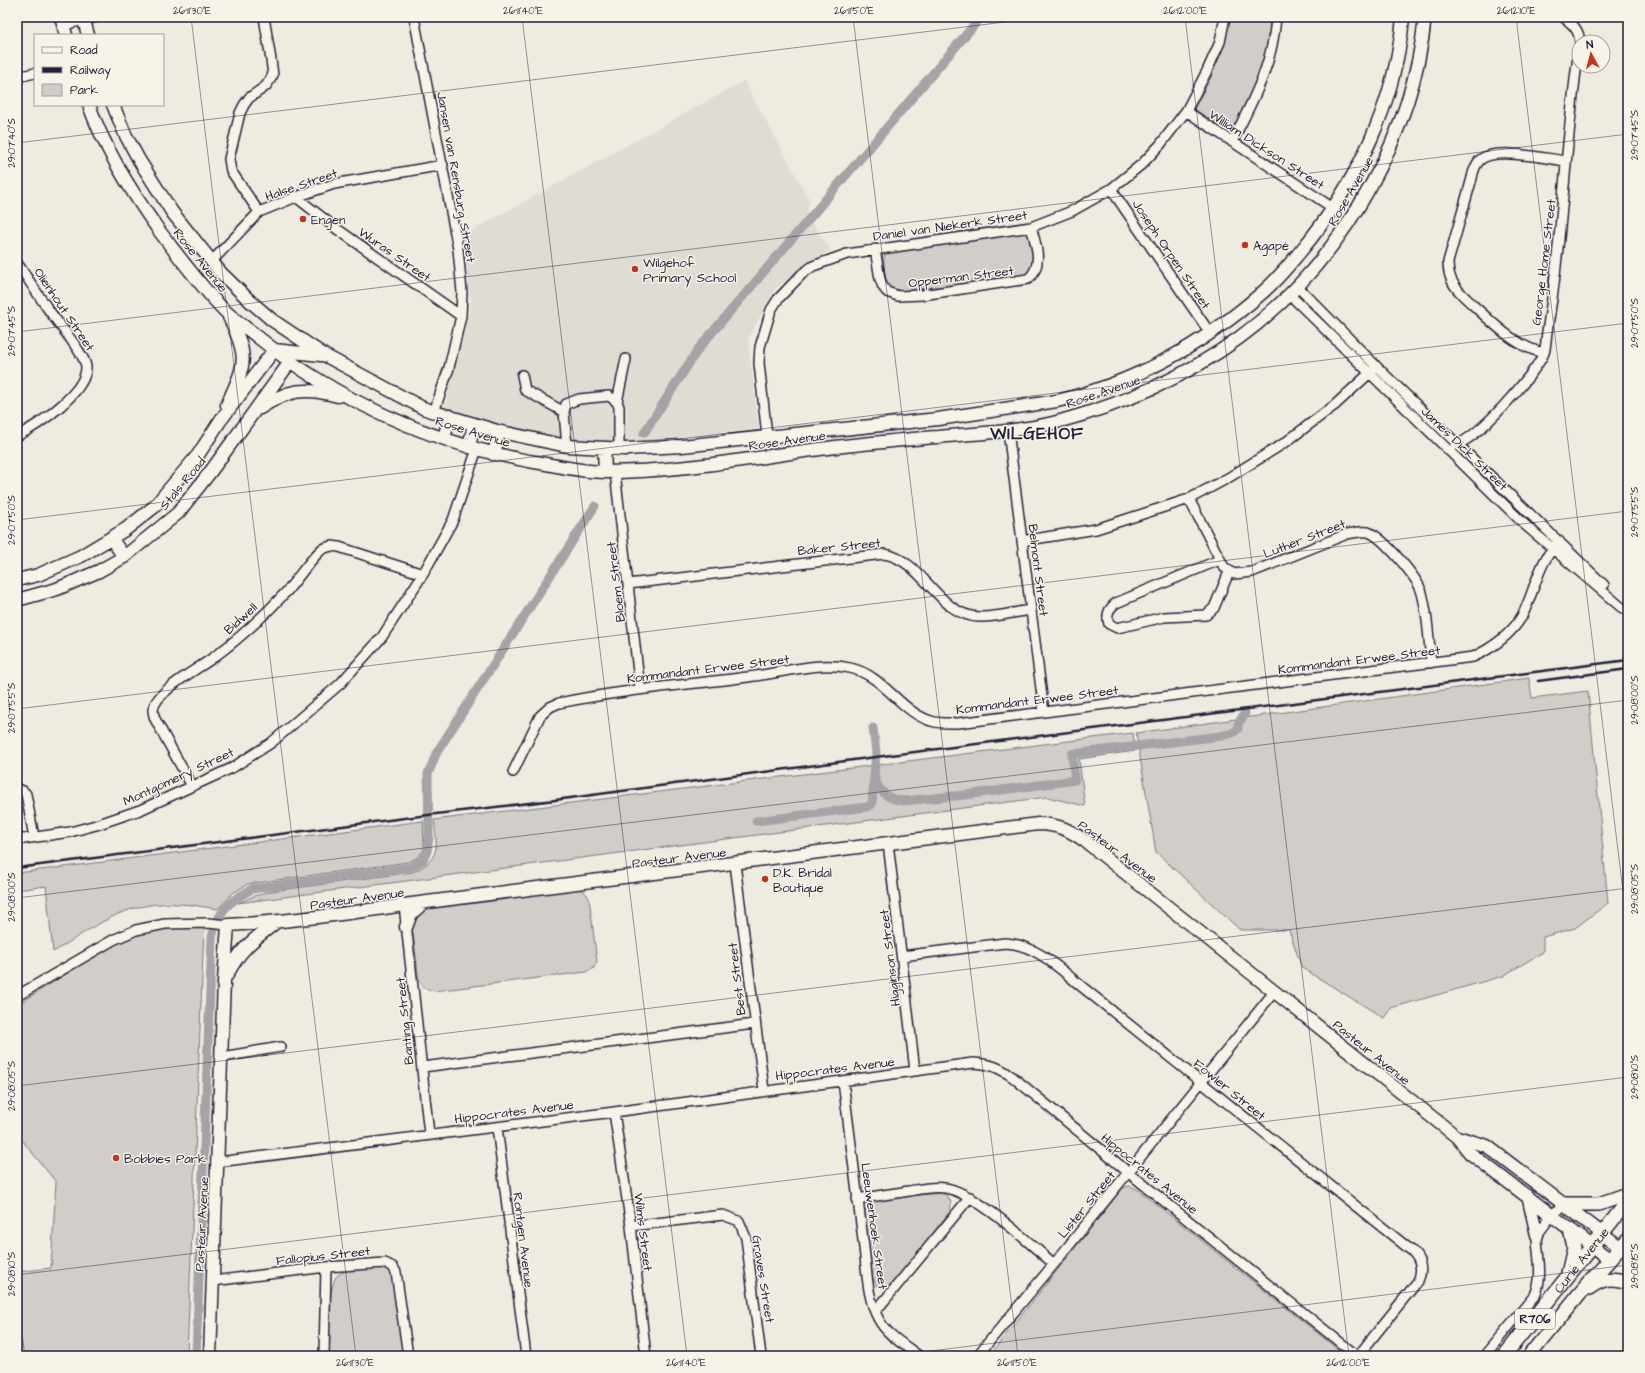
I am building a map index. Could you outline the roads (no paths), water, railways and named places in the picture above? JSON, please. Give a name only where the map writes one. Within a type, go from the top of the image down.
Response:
[{"type":"main road","points":[[1564,1204],[1599,1204],[1628,1194]]},
{"type":"main road","name":"Curie Avenue","points":[[1504,1356],[1628,1202]]},
{"type":"main road","points":[[1565,1282],[1571,1265],[1574,1248],[1570,1229]]},
{"type":"main road","name":"Curie Avenue","points":[[1529,1356],[1580,1293],[1624,1243]]},
{"type":"main road","points":[[1580,1293],[1602,1280],[1614,1278],[1628,1282]]},
{"type":"street","points":[[63,26],[83,18],[97,17]]},
{"type":"street","points":[[259,212],[231,171],[229,160],[238,122],[244,105],[249,98],[266,86],[273,75],[264,17]]},
{"type":"street","name":"Jansen van Rensburg Street","points":[[414,17],[458,249],[462,292],[461,316],[449,368],[429,410]]},
{"type":"street","name":"Daniel van Niekerk Street","points":[[767,436],[759,363],[760,347],[770,310],[791,285],[813,266],[846,254],[1030,227],[1072,211],[1111,189],[1142,164],[1186,111],[1220,42],[1225,17]]},
{"type":"street","points":[[1232,142],[1255,96],[1268,62],[1275,38],[1276,17]]},
{"type":"street","name":"Rose Avenue","points":[[113,106],[125,134],[143,166],[172,212],[211,262],[250,301],[272,320],[324,355],[429,410],[497,431],[567,446],[622,449],[682,446],[938,419],[1022,407],[1076,396],[1117,382],[1181,352],[1220,326],[1264,292],[1291,263],[1342,195],[1367,149],[1379,119],[1398,56],[1403,17]]},
{"type":"street","name":"Rose Avenue","points":[[89,106],[94,119],[117,165],[145,212],[187,267],[227,313],[274,350],[290,357],[355,401],[399,422],[418,429],[493,454],[559,466],[615,472],[688,467],[783,454],[1002,431],[1053,423],[1114,404],[1159,386],[1210,358],[1234,342],[1279,306],[1308,276],[1344,231],[1383,163],[1399,126],[1417,62],[1425,17]]},
{"type":"street","points":[[1563,17],[1579,34]]},
{"type":"street","points":[[83,18],[88,34]]},
{"type":"street","points":[[17,77],[34,73]]},
{"type":"street","name":"George Home Street","points":[[1459,444],[1473,434],[1500,410],[1529,376],[1544,353],[1562,216],[1566,161],[1576,74]]},
{"type":"street","name":"William Dickson Street","points":[[1186,111],[1333,208]]},
{"type":"street","points":[[1544,353],[1528,348],[1489,320],[1456,288],[1449,275],[1448,262],[1475,167],[1479,161],[1485,157],[1497,154],[1566,161]]},
{"type":"street","name":"Halse Street","points":[[211,262],[259,212],[334,184],[443,165]]},
{"type":"street","name":"Joseph Orpen Street","points":[[1111,189],[1210,333]]},
{"type":"street","points":[[1342,195],[1358,208]]},
{"type":"street","name":"Wuras Street","points":[[296,197],[337,229],[461,316]]},
{"type":"street","points":[[1326,218],[1344,231]]},
{"type":"street","name":"Opperman Street","points":[[875,249],[880,280],[887,292],[898,296],[922,295],[1028,279],[1033,275],[1037,268],[1038,256],[1030,227]]},
{"type":"street","name":"Olienhout Street","points":[[17,263],[53,317],[78,348],[86,364],[86,369],[80,384],[67,400],[50,416],[17,436]]},
{"type":"street","points":[[1291,263],[1308,276]]},
{"type":"street","name":"James Dick Street","points":[[1294,291],[1377,366],[1459,444],[1628,610]]},
{"type":"street","name":"James Dick Street","points":[[1294,291],[1368,373],[1524,524],[1621,607],[1628,610]]},
{"type":"street","points":[[1264,292],[1279,306]]},
{"type":"street","points":[[220,421],[242,373],[244,358],[240,342],[227,313]]},
{"type":"street","points":[[272,320],[284,338],[290,357],[324,355]]},
{"type":"street","points":[[1220,326],[1234,342]]},
{"type":"street","points":[[1198,341],[1210,358]]},
{"type":"street","name":"Stals Road","points":[[17,580],[38,575],[81,556],[126,529],[154,507],[198,455],[220,421],[274,350]]},
{"type":"street","name":"Stals Road","points":[[17,600],[57,589],[99,571],[124,557],[178,514],[253,413],[290,357]]},
{"type":"street","points":[[615,472],[622,449],[619,408],[617,402],[626,359]]},
{"type":"street","points":[[1022,541],[1096,528],[1188,499],[1228,478],[1286,442],[1335,405],[1377,366]]},
{"type":"street","points":[[522,375],[525,390],[564,412]]},
{"type":"street","points":[[253,413],[272,400],[299,390],[320,391],[355,401]]},
{"type":"street","points":[[567,446],[564,412],[566,404],[579,399],[609,396],[617,402]]},
{"type":"street","points":[[1022,407],[1026,428]]},
{"type":"street","points":[[418,429],[422,418],[429,410]]},
{"type":"street","points":[[993,411],[1002,431]]},
{"type":"street","points":[[444,438],[450,416]]},
{"type":"street","points":[[473,448],[474,424]]},
{"type":"street","points":[[493,454],[497,442],[497,431]]},
{"type":"street","name":"Belmont Street","points":[[1002,431],[1022,541],[1044,712]]},
{"type":"street","points":[[780,435],[783,454]]},
{"type":"street","points":[[751,438],[754,458]]},
{"type":"street","points":[[1446,447],[1459,444]]},
{"type":"street","name":"Montgomery Street","points":[[17,840],[70,832],[96,825],[140,810],[232,768],[271,743],[340,684],[382,637],[423,574],[453,520],[473,448]]},
{"type":"street","points":[[604,448],[615,472]]},
{"type":"street","name":"Bloem Street","points":[[615,472],[640,689]]},
{"type":"street","points":[[1188,499],[1219,560],[1229,572],[1214,608],[1206,615],[1164,617],[1117,628],[1109,624],[1107,615],[1108,611],[1116,603],[1219,560]]},
{"type":"street","name":"Luther Street","points":[[1229,572],[1240,575],[1252,572],[1347,534],[1360,532],[1373,534],[1404,564],[1417,581],[1422,592],[1431,663]]},
{"type":"street","points":[[112,538],[124,557]]},
{"type":"street","name":"Kommandant Erwee Street","points":[[513,772],[540,716],[550,707],[564,702],[640,689],[750,677],[824,666],[838,666],[852,669],[877,680],[904,704],[924,718],[932,721],[958,723],[1472,657],[1481,654],[1497,642],[1511,630],[1523,614],[1540,569],[1551,548],[1559,541]]},
{"type":"street","name":"Bidwell","points":[[192,786],[155,719],[153,710],[164,692],[176,682],[198,669],[223,651],[285,593],[322,549],[331,546],[339,547],[423,574]]},
{"type":"street","name":"Baker Street","points":[[628,584],[884,554],[894,555],[906,562],[953,608],[963,614],[979,617],[1031,610]]},
{"type":"street","points":[[17,788],[26,794],[34,837]]},
{"type":"street","name":"Pasteur Avenue","points":[[210,1356],[226,925],[275,923],[404,905],[735,864],[1038,824],[1060,826],[1076,834],[1457,1137],[1470,1153],[1609,1259]]},
{"type":"street","name":"Higginson Street","points":[[888,843],[915,1071]]},
{"type":"street","name":"Best Street","points":[[735,864],[754,1024],[764,1090]]},
{"type":"street","points":[[406,927],[411,914],[423,903]]},
{"type":"street","name":"Banting Street","points":[[404,905],[429,1134]]},
{"type":"street","points":[[17,996],[113,940],[136,930],[164,924],[208,923],[226,925]]},
{"type":"street","points":[[224,981],[237,956],[256,937],[275,923]]},
{"type":"street","name":"Fowler Street","points":[[902,956],[1005,944],[1027,947],[1057,967],[1416,1255],[1421,1268],[1418,1281],[1357,1356]]},
{"type":"street","name":"Lister Street","points":[[977,1356],[1054,1264],[1274,992]]},
{"type":"street","points":[[422,1067],[754,1024]]},
{"type":"street","points":[[222,1057],[281,1047]]},
{"type":"street","name":"Hippocrates Avenue","points":[[218,1162],[429,1134],[614,1112],[764,1090],[973,1063],[989,1064],[1001,1068],[1014,1078],[1128,1172],[1357,1356]]},
{"type":"street","name":"Leeuwenhoek Street","points":[[843,1081],[857,1199],[869,1283],[875,1312],[879,1321],[886,1329],[919,1356]]},
{"type":"street","name":"Wilms Street","points":[[614,1112],[646,1356]]},
{"type":"street","name":"Rontgen Avenue","points":[[497,1126],[526,1356]]},
{"type":"street","name":"Pasteur Avenue","points":[[1457,1137],[1487,1146],[1602,1234],[1624,1243]]},
{"type":"street","points":[[857,1199],[938,1188],[953,1190],[970,1197],[1054,1264]]},
{"type":"street","points":[[1528,1196],[1537,1235]]},
{"type":"street","points":[[875,1312],[970,1197]]},
{"type":"street","points":[[1537,1235],[1552,1215],[1564,1204]]},
{"type":"street","name":"Graves Street","points":[[630,1226],[723,1215],[739,1221],[746,1238],[762,1356]]},
{"type":"street","name":"Curie Avenue","points":[[1484,1356],[1532,1299],[1538,1289],[1540,1275],[1537,1235]]},
{"type":"street","name":"Fallopius Street","points":[[213,1281],[326,1267],[385,1263],[396,1272],[399,1282],[408,1356]]},
{"type":"street","points":[[324,1356],[326,1267]]},
{"type":"waterway","points":[[644,433],[699,348],[981,17]]},
{"type":"waterway","points":[[196,1356],[212,937],[221,913],[237,898],[252,889],[411,867],[423,860],[427,851],[429,837],[428,774],[437,752],[595,506]]},
{"type":"waterway","points":[[874,774],[877,785],[883,793],[887,796],[903,801],[965,795],[1075,780],[1072,754],[1221,736],[1233,733],[1238,729],[1238,724],[1245,713]]},
{"type":"waterway","points":[[756,821],[867,807],[872,804],[876,752],[873,728]]},
{"type":"railway","points":[[17,868],[555,800],[1628,660]]},
{"type":"railway","points":[[1538,681],[1628,669]]},
{"type":"place","name":"Engen","points":[[303,219]]},
{"type":"place","name":"Agapé","points":[[1245,245]]},
{"type":"place","name":"Wilgehof Primary School","points":[[635,269]]},
{"type":"place","name":"D.K. Bridal Boutique","points":[[765,879]]},
{"type":"place","name":"Bobbies Park","points":[[116,1158]]},
{"type":"district","name":"WILGEHOF","points":[[1037,433]]}]
